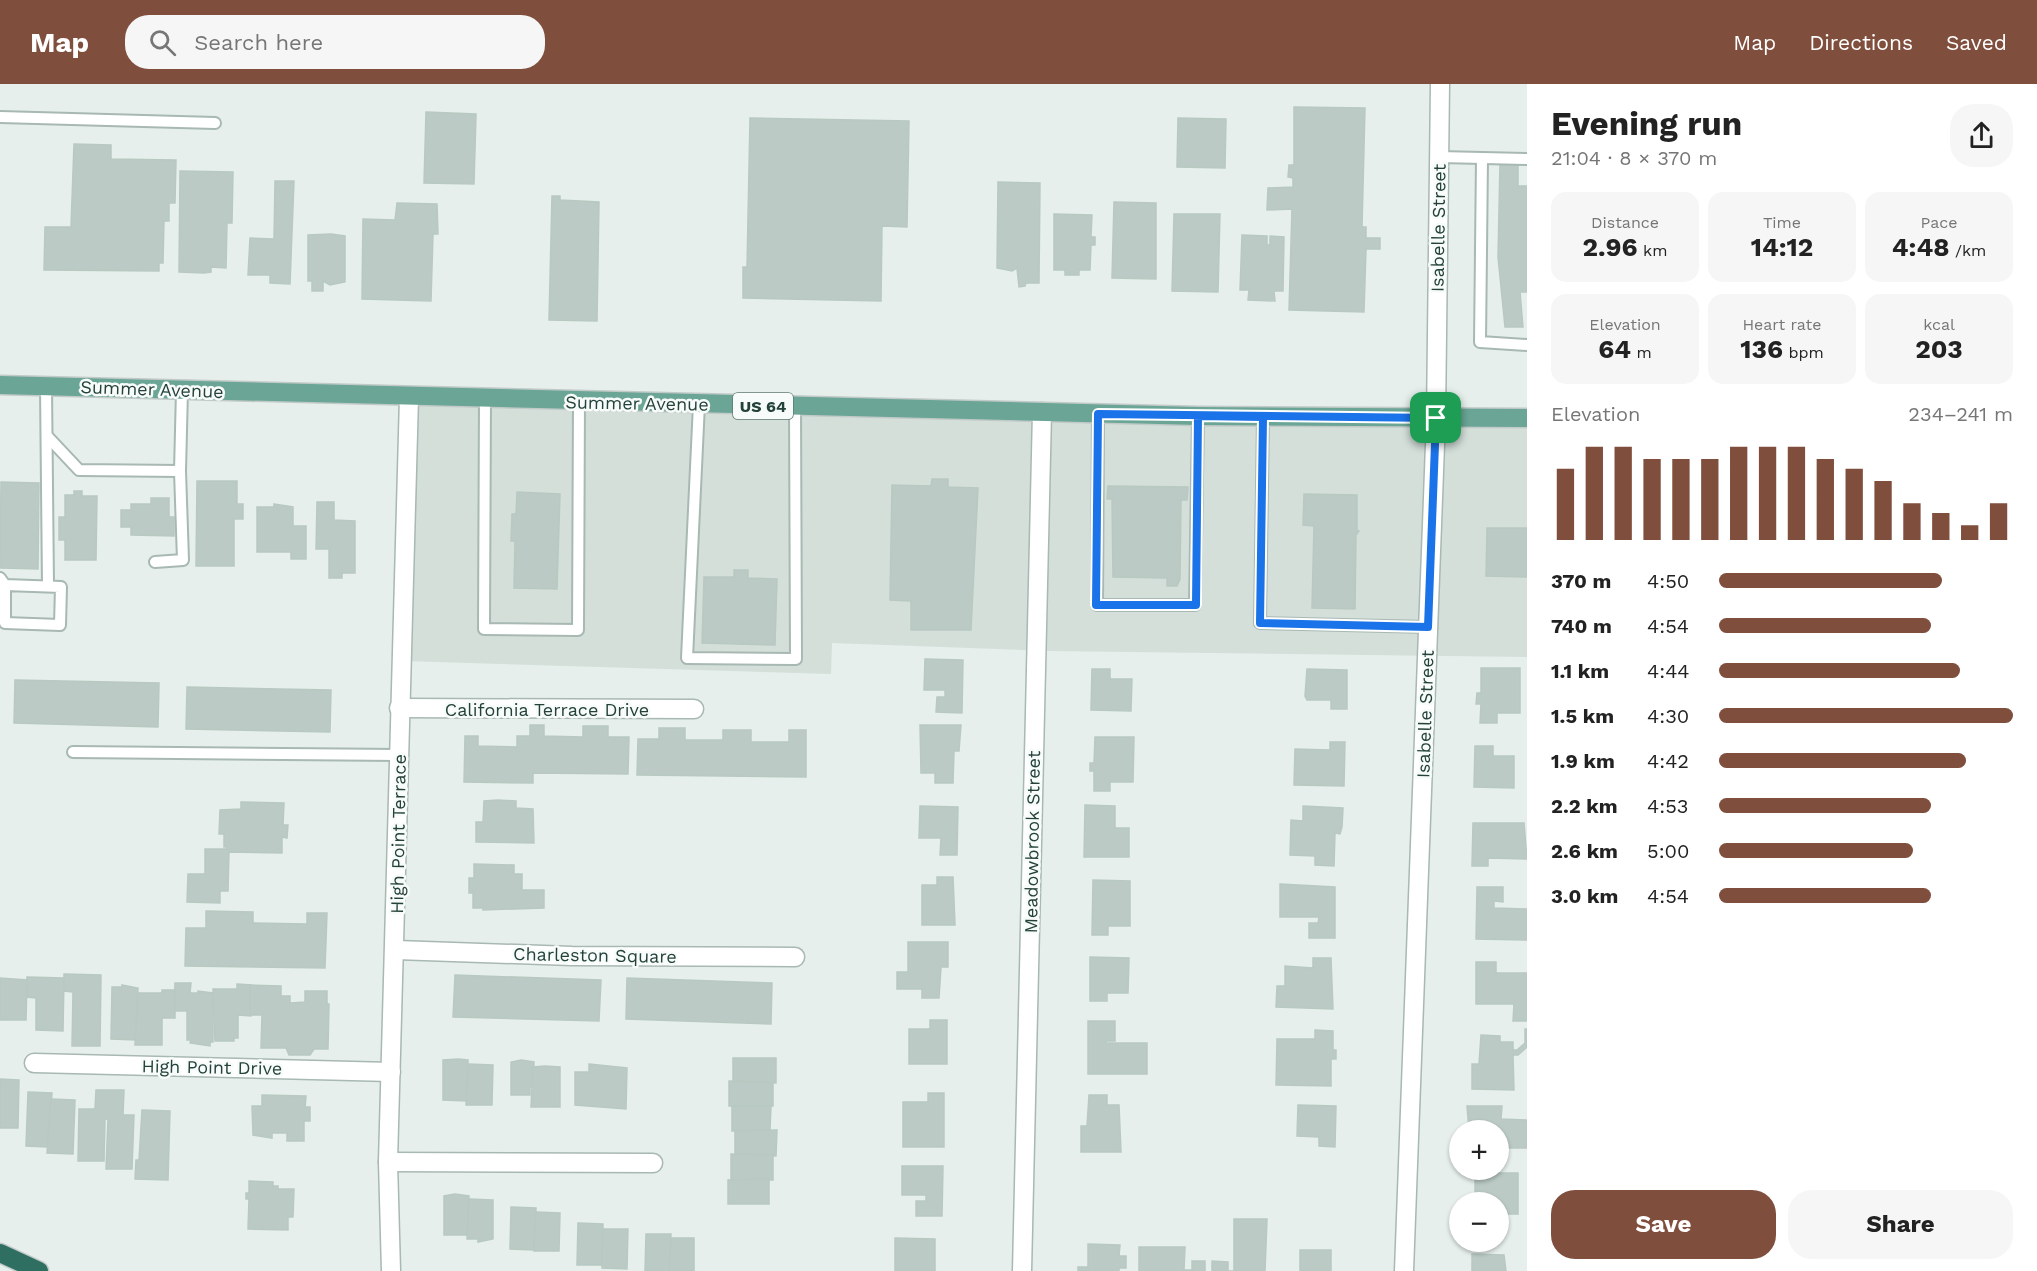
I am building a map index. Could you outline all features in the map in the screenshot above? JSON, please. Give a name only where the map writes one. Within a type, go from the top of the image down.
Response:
[{"type":"highway","points":[[0,1253],[39,1271]]},
{"type":"main road","name":"Summer Avenue","points":[[0,385],[1098,414],[1527,418]]},
{"type":"street","name":"Isabelle Street","points":[[1404,1271],[1436,418],[1440,84]]},
{"type":"street","name":"High Point Terrace","points":[[391,1271],[388,1162],[396,950],[399,708],[403,661],[409,397]]},
{"type":"street","name":"Meadowbrook Street","points":[[1022,1271],[1042,412]]},
{"type":"street","name":"California Terrace Drive","points":[[399,708],[694,709]]},
{"type":"street","name":"Charleston Square","points":[[396,950],[572,956],[795,957]]},
{"type":"street","name":"High Point Drive","points":[[34,1063],[390,1072]]},
{"type":"street","points":[[388,1162],[653,1163]]},
{"type":"lane","points":[[0,117],[215,123]]},
{"type":"lane","points":[[1439,157],[1527,159]]},
{"type":"lane","points":[[1482,158],[1480,342],[1527,345]]},
{"type":"lane","points":[[46,387],[48,586]]},
{"type":"lane","points":[[155,562],[183,560],[180,471],[182,390]]},
{"type":"lane","points":[[485,398],[484,629],[578,630],[579,401]]},
{"type":"lane","points":[[699,404],[687,658],[795,659],[795,407]]},
{"type":"lane","points":[[1098,414],[1096,605],[1196,605],[1198,416]]},
{"type":"lane","points":[[1263,417],[1260,623],[1428,627]]},
{"type":"lane","points":[[47,436],[79,470],[180,471]]},
{"type":"lane","points":[[3,582],[48,586],[61,587],[60,625],[5,623],[3,582]]},
{"type":"lane","points":[[73,752],[399,755]]},
{"type":"shaded area","points":[[409,397],[1527,418],[1527,657],[1049,651],[832,643],[831,674],[403,661]]},
{"type":"building","points":[[1294,107],[1365,108],[1362,227],[1366,227],[1366,238],[1380,238],[1380,249],[1366,249],[1364,312],[1289,310],[1292,209],[1267,210],[1268,188],[1293,187],[1293,178],[1288,177],[1289,165],[1294,165]]},
{"type":"building","points":[[426,112],[476,114],[474,184],[424,183]]},
{"type":"building","points":[[750,118],[909,121],[907,227],[882,226],[881,301],[743,298],[743,267],[747,267]]},
{"type":"building","points":[[1178,118],[1226,119],[1225,168],[1177,167]]},
{"type":"building","points":[[74,144],[111,145],[111,159],[176,160],[175,203],[169,203],[169,221],[164,221],[163,263],[159,263],[159,271],[44,270],[45,227],[71,227]]},
{"type":"building","points":[[1500,163],[1518,163],[1518,186],[1527,186],[1527,292],[1520,292],[1523,327],[1505,327],[1498,257]]},
{"type":"building","points":[[180,171],[233,172],[232,223],[227,223],[226,268],[211,267],[211,272],[204,273],[179,272]]},
{"type":"building","points":[[275,181],[294,181],[290,284],[270,283],[270,275],[248,275],[250,238],[274,239]]},
{"type":"building","points":[[998,182],[1040,183],[1039,283],[1026,283],[1025,286],[1019,287],[1017,268],[1012,271],[997,268]]},
{"type":"building","points":[[552,196],[560,196],[560,200],[599,202],[597,321],[549,320]]},
{"type":"building","points":[[1114,202],[1156,203],[1156,279],[1112,278]]},
{"type":"building","points":[[397,203],[437,204],[438,234],[433,234],[431,301],[362,299],[363,219],[395,220]]},
{"type":"building","points":[[1054,214],[1092,215],[1091,237],[1095,237],[1095,245],[1091,245],[1090,270],[1079,270],[1079,275],[1065,275],[1065,270],[1054,270]]},
{"type":"building","points":[[1174,214],[1220,214],[1218,292],[1172,291]]},
{"type":"building","points":[[308,235],[345,236],[345,282],[330,285],[323,281],[323,291],[312,291],[312,281],[308,281]]},
{"type":"building","points":[[1242,235],[1267,236],[1267,245],[1270,245],[1270,236],[1284,237],[1283,291],[1274,291],[1275,301],[1248,300],[1249,290],[1240,290]]},
{"type":"building","points":[[932,479],[948,479],[948,487],[978,488],[971,630],[911,630],[911,601],[890,600],[892,485],[931,486]]},
{"type":"building","points":[[197,481],[237,481],[237,504],[243,504],[243,519],[234,519],[234,566],[196,566]]},
{"type":"building","points":[[1,482],[39,483],[38,569],[0,568]]},
{"type":"building","points":[[1108,486],[1188,487],[1187,500],[1181,500],[1180,579],[1177,586],[1167,586],[1167,578],[1113,577],[1112,499],[1107,499]]},
{"type":"building","points":[[74,491],[82,491],[82,496],[97,496],[96,560],[65,560],[65,540],[59,540],[59,517],[65,517],[65,495],[74,495]]},
{"type":"building","points":[[517,492],[560,494],[557,589],[514,588],[515,541],[511,541],[512,514],[516,514]]},
{"type":"building","points":[[1304,494],[1357,495],[1357,531],[1359,531],[1356,535],[1355,609],[1312,608],[1314,526],[1303,525]]},
{"type":"building","points":[[151,498],[169,498],[169,517],[174,517],[174,536],[131,535],[131,527],[121,527],[121,510],[131,510],[131,504],[151,504]]},
{"type":"building","points":[[317,502],[334,502],[334,520],[355,521],[355,573],[342,573],[342,578],[329,578],[329,549],[316,549]]},
{"type":"building","points":[[274,504],[293,507],[293,526],[306,526],[306,559],[291,559],[291,552],[257,552],[257,507],[274,507]]},
{"type":"building","points":[[1487,528],[1527,528],[1527,577],[1486,576]]},
{"type":"building","points":[[734,570],[748,570],[748,578],[777,579],[775,645],[702,643],[704,577],[734,577]]},
{"type":"building","points":[[925,659],[963,660],[962,713],[936,712],[937,697],[945,697],[945,690],[924,690]]},
{"type":"building","points":[[1481,668],[1520,668],[1520,713],[1497,713],[1497,723],[1480,723],[1481,704],[1476,704],[1477,693],[1481,693]]},
{"type":"building","points":[[1092,669],[1110,669],[1110,679],[1132,679],[1131,711],[1091,710]]},
{"type":"building","points":[[1307,669],[1347,670],[1347,709],[1331,709],[1331,700],[1307,700],[1305,696]]},
{"type":"building","points":[[15,680],[159,683],[158,727],[14,723]]},
{"type":"building","points":[[187,687],[331,690],[330,732],[186,729]]},
{"type":"building","points":[[530,725],[544,725],[544,736],[583,737],[583,726],[608,726],[608,737],[629,737],[628,774],[533,773],[533,783],[464,782],[465,736],[478,736],[478,746],[517,747],[517,736],[530,736]]},
{"type":"building","points":[[920,725],[961,725],[959,751],[954,751],[953,783],[935,783],[935,773],[921,773]]},
{"type":"building","points":[[659,728],[685,728],[685,740],[723,740],[723,730],[751,730],[751,742],[789,742],[789,730],[806,730],[806,777],[637,775],[638,739],[659,739]]},
{"type":"building","points":[[1095,737],[1134,737],[1133,782],[1110,782],[1110,791],[1094,791],[1094,771],[1090,771],[1090,763],[1094,763]]},
{"type":"building","points":[[1330,742],[1345,742],[1344,786],[1294,785],[1295,749],[1330,750]]},
{"type":"building","points":[[1475,746],[1493,746],[1493,756],[1514,756],[1514,788],[1474,787]]},
{"type":"building","points":[[484,801],[516,801],[516,808],[533,809],[534,843],[476,842],[476,822],[483,822]]},
{"type":"building","points":[[241,802],[284,803],[283,825],[288,825],[287,838],[282,837],[282,853],[229,852],[228,891],[220,891],[220,903],[187,902],[188,874],[205,874],[205,849],[227,849],[224,847],[224,834],[219,834],[220,810],[241,809]]},
{"type":"building","points":[[1085,805],[1115,806],[1115,828],[1129,828],[1129,857],[1084,857]]},
{"type":"building","points":[[920,806],[958,807],[957,855],[940,855],[941,838],[919,838]]},
{"type":"building","points":[[1303,806],[1343,808],[1340,834],[1335,833],[1334,866],[1315,865],[1315,856],[1290,855],[1291,820],[1303,821]]},
{"type":"building","points":[[1473,823],[1524,823],[1527,859],[1488,858],[1488,866],[1472,866]]},
{"type":"building","points":[[474,864],[514,865],[514,874],[522,874],[522,890],[544,890],[544,908],[483,910],[483,908],[473,908],[473,893],[469,893],[469,878],[474,878]]},
{"type":"building","points":[[937,877],[953,877],[955,925],[922,925],[922,885],[937,885]]},
{"type":"building","points":[[1093,880],[1130,881],[1130,926],[1108,926],[1108,935],[1092,935]]},
{"type":"building","points":[[1280,884],[1335,887],[1335,938],[1309,938],[1309,923],[1318,923],[1319,917],[1280,917]]},
{"type":"building","points":[[1477,887],[1503,887],[1503,902],[1494,901],[1494,908],[1527,909],[1527,940],[1476,939]]},
{"type":"building","points":[[206,911],[253,912],[253,923],[307,924],[307,913],[327,913],[325,968],[185,966],[186,928],[206,928]]},
{"type":"building","points":[[908,942],[948,942],[948,967],[941,967],[939,998],[922,998],[922,989],[897,989],[897,972],[908,972]]},
{"type":"building","points":[[1090,957],[1129,958],[1128,993],[1107,993],[1107,1001],[1090,1001]]},
{"type":"building","points":[[1313,958],[1331,958],[1333,1009],[1276,1007],[1277,986],[1285,986],[1285,966],[1313,968]]},
{"type":"building","points":[[1476,962],[1496,962],[1496,973],[1527,973],[1527,1021],[1513,1021],[1514,1004],[1476,1004]]},
{"type":"building","points":[[64,974],[101,975],[100,1046],[72,1046],[73,992],[64,991]]},
{"type":"building","points":[[455,975],[601,980],[599,1021],[453,1017]]},
{"type":"building","points":[[27,977],[64,978],[63,1031],[36,1030],[36,998],[26,997]]},
{"type":"building","points":[[0,978],[27,980],[26,1020],[0,1020]]},
{"type":"building","points":[[627,978],[772,983],[771,1024],[626,1019]]},
{"type":"building","points":[[175,983],[191,983],[190,993],[198,993],[198,991],[213,993],[213,1042],[210,1042],[210,1046],[190,1043],[191,1040],[187,1040],[187,1011],[174,1011]]},
{"type":"building","points":[[237,984],[251,985],[251,1016],[238,1015],[238,1038],[234,1038],[234,1041],[215,1041],[213,989],[237,989]]},
{"type":"building","points":[[122,985],[138,988],[136,1040],[111,1039],[112,987],[122,987]]},
{"type":"building","points":[[250,985],[281,986],[281,996],[290,996],[290,1003],[305,1002],[305,991],[327,991],[328,1049],[314,1049],[310,1055],[289,1055],[286,1048],[261,1048],[262,1015],[250,1015]]},
{"type":"building","points":[[162,990],[175,990],[175,1018],[162,1018],[162,1045],[135,1045],[138,993],[162,993]]},
{"type":"building","points":[[930,1020],[947,1020],[947,1064],[909,1064],[909,1029],[930,1029]]},
{"type":"building","points":[[1088,1021],[1115,1021],[1115,1041],[1106,1041],[1106,1043],[1147,1043],[1147,1074],[1088,1074]]},
{"type":"building","points":[[1525,1029],[1527,1029],[1527,1047],[1518,1055],[1513,1055],[1514,1090],[1472,1089],[1472,1064],[1479,1064],[1481,1035],[1500,1036],[1500,1042],[1513,1042],[1513,1050],[1517,1050],[1525,1043]]},
{"type":"building","points":[[1315,1030],[1333,1031],[1333,1050],[1336,1050],[1336,1059],[1331,1059],[1331,1086],[1276,1085],[1277,1039],[1315,1039]]},
{"type":"building","points":[[733,1058],[776,1058],[776,1083],[733,1081]]},
{"type":"building","points":[[443,1060],[468,1060],[467,1101],[443,1100]]},
{"type":"building","points":[[521,1060],[534,1062],[533,1087],[530,1087],[530,1095],[511,1095],[511,1062]]},
{"type":"building","points":[[468,1064],[493,1065],[492,1105],[466,1105]]},
{"type":"building","points":[[589,1064],[627,1068],[626,1109],[575,1105],[575,1072],[589,1072]]},
{"type":"building","points":[[533,1067],[560,1067],[560,1107],[531,1107]]},
{"type":"building","points":[[0,1079],[19,1080],[18,1128],[0,1128]]},
{"type":"building","points":[[729,1081],[773,1083],[773,1106],[729,1106]]},
{"type":"building","points":[[96,1090],[124,1090],[123,1115],[134,1115],[132,1169],[106,1169],[108,1119],[105,1119],[104,1161],[78,1161],[79,1109],[95,1109]]},
{"type":"building","points":[[28,1092],[52,1093],[47,1147],[26,1146]]},
{"type":"building","points":[[928,1093],[944,1093],[944,1147],[903,1147],[903,1102],[928,1102]]},
{"type":"building","points":[[262,1095],[306,1096],[305,1107],[310,1107],[310,1121],[304,1121],[304,1141],[287,1141],[287,1133],[272,1133],[272,1138],[253,1135],[252,1106],[262,1106]]},
{"type":"building","points":[[1089,1095],[1107,1095],[1107,1105],[1119,1105],[1121,1152],[1081,1152],[1081,1126],[1087,1126]]},
{"type":"building","points":[[51,1099],[75,1100],[73,1154],[47,1153]]},
{"type":"building","points":[[1298,1105],[1336,1106],[1335,1147],[1319,1146],[1319,1137],[1297,1136]]},
{"type":"building","points":[[732,1106],[771,1106],[770,1130],[732,1131]]},
{"type":"building","points":[[1467,1106],[1502,1106],[1501,1119],[1527,1120],[1527,1148],[1509,1148],[1509,1120],[1468,1120]]},
{"type":"building","points":[[142,1110],[170,1111],[168,1180],[135,1179],[136,1160],[139,1160]]},
{"type":"building","points":[[777,1130],[776,1156],[735,1154],[735,1131]]},
{"type":"building","points":[[731,1154],[773,1155],[773,1180],[731,1180]]},
{"type":"building","points":[[902,1166],[943,1166],[942,1216],[916,1216],[916,1201],[926,1201],[926,1195],[902,1195]]},
{"type":"building","points":[[1509,1173],[1518,1173],[1518,1214],[1509,1214],[1509,1192],[1475,1192],[1475,1180],[1509,1180]]},
{"type":"building","points":[[769,1179],[769,1204],[728,1204],[728,1180]]},
{"type":"building","points":[[249,1181],[273,1182],[273,1186],[278,1186],[278,1189],[294,1189],[293,1217],[288,1217],[288,1230],[248,1229],[249,1199],[246,1199],[246,1193],[249,1193]]},
{"type":"building","points":[[455,1194],[469,1196],[467,1235],[444,1235],[444,1196]]},
{"type":"building","points":[[469,1199],[493,1200],[493,1239],[478,1242],[478,1239],[467,1239]]},
{"type":"building","points":[[511,1207],[536,1208],[534,1250],[510,1249]]},
{"type":"building","points":[[536,1212],[560,1213],[559,1251],[534,1251]]},
{"type":"building","points":[[1234,1219],[1267,1219],[1265,1271],[1234,1271]]},
{"type":"building","points":[[578,1223],[603,1224],[602,1265],[577,1265]]},
{"type":"building","points":[[603,1229],[628,1229],[627,1269],[602,1268]]},
{"type":"building","points":[[646,1234],[671,1234],[669,1271],[645,1271]]},
{"type":"building","points":[[671,1238],[694,1238],[694,1271],[669,1271]]},
{"type":"building","points":[[895,1238],[935,1239],[935,1271],[895,1271]]},
{"type":"building","points":[[1088,1244],[1120,1245],[1119,1256],[1126,1256],[1126,1268],[1119,1268],[1119,1271],[1078,1271],[1078,1267],[1088,1267]]},
{"type":"building","points":[[1139,1247],[1185,1247],[1184,1270],[1192,1270],[1192,1261],[1205,1261],[1205,1271],[1139,1271]]},
{"type":"building","points":[[1300,1250],[1331,1250],[1331,1271],[1300,1271]]},
{"type":"building","points":[[1472,1254],[1504,1255],[1506,1271],[1472,1271]]},
{"type":"building","points":[[1212,1261],[1228,1262],[1228,1271],[1212,1271]]},
{"type":"route","points":[[1098,414],[1436,418],[1428,627],[1260,623],[1263,417],[1198,416],[1196,605],[1096,605],[1098,414]]}]
